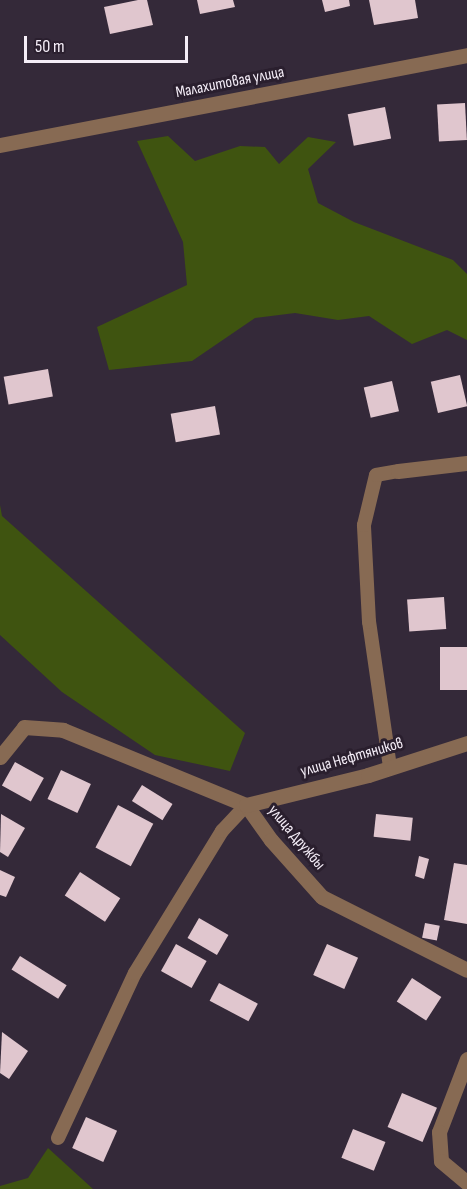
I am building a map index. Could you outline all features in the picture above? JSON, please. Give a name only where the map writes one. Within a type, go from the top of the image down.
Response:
[{"type":"street","name":"Малахитовая улица","points":[[0,145],[467,55]]},
{"type":"street","points":[[398,471],[467,463]]},
{"type":"street","name":"улица Дружбы","points":[[0,757],[24,726],[63,730],[246,805],[271,840],[322,897],[467,970]]},
{"type":"street","name":"улица Нефтяников","points":[[246,805],[390,767],[467,742]]},
{"type":"street","points":[[467,1059],[439,1132],[441,1161],[467,1183]]},
{"type":"lane","points":[[390,767],[369,622],[364,525],[376,475],[398,471]]},
{"type":"lane","points":[[58,1138],[135,973],[222,831],[246,805]]},
{"type":"green space","points":[[168,136],[195,161],[240,146],[265,147],[279,164],[308,137],[336,142],[308,169],[318,203],[354,222],[453,260],[467,274],[467,340],[447,330],[412,344],[369,316],[338,320],[295,313],[255,318],[192,361],[109,370],[97,327],[187,285],[183,242],[137,141]]},
{"type":"green space","points":[[0,505],[2,516],[245,733],[230,771],[155,755],[62,692],[0,635]]},
{"type":"green space","points":[[48,1148],[93,1189],[0,1189],[0,1186],[28,1178]]},
{"type":"building","points":[[147,0],[153,25],[110,34],[104,7]]},
{"type":"building","points":[[197,0],[233,0],[235,7],[200,14]]},
{"type":"building","points":[[322,0],[349,0],[350,6],[325,12]]},
{"type":"building","points":[[369,0],[415,0],[418,18],[374,25]]},
{"type":"building","points":[[465,103],[467,140],[439,141],[437,104]]},
{"type":"building","points":[[385,107],[391,138],[354,146],[348,114]]},
{"type":"building","points":[[48,369],[53,397],[9,404],[4,377]]},
{"type":"building","points":[[460,375],[467,406],[438,413],[431,382]]},
{"type":"building","points":[[392,381],[399,411],[371,418],[364,388]]},
{"type":"building","points":[[215,406],[220,435],[176,442],[171,414]]},
{"type":"building","points":[[444,597],[446,629],[409,632],[407,600]]},
{"type":"building","points":[[440,647],[467,647],[467,690],[440,690]]},
{"type":"building","points":[[15,762],[44,778],[31,802],[2,786]]},
{"type":"building","points":[[61,770],[91,784],[77,813],[47,799]]},
{"type":"building","points":[[142,785],[173,804],[162,820],[132,801]]},
{"type":"building","points":[[118,805],[153,824],[131,866],[95,847]]},
{"type":"building","points":[[1,814],[25,828],[8,857],[0,852]]},
{"type":"building","points":[[376,814],[413,818],[410,841],[374,837]]},
{"type":"building","points":[[419,856],[429,859],[424,879],[415,876]]},
{"type":"building","points":[[454,863],[467,865],[467,924],[444,920]]},
{"type":"building","points":[[0,870],[15,877],[6,897],[0,895]]},
{"type":"building","points":[[80,872],[120,898],[105,922],[65,895]]},
{"type":"building","points":[[199,918],[228,935],[217,955],[188,938]]},
{"type":"building","points":[[425,923],[440,926],[437,941],[422,938]]},
{"type":"building","points":[[176,944],[207,961],[192,988],[161,971]]},
{"type":"building","points":[[327,944],[358,958],[344,989],[313,975]]},
{"type":"building","points":[[20,956],[67,985],[58,999],[12,970]]},
{"type":"building","points":[[412,978],[441,997],[426,1021],[397,1001]]},
{"type":"building","points":[[219,983],[258,1004],[248,1021],[210,1001]]},
{"type":"building","points":[[2,1032],[28,1051],[9,1079],[0,1073]]},
{"type":"building","points":[[402,1093],[437,1108],[423,1142],[388,1127]]},
{"type":"building","points":[[86,1117],[117,1131],[103,1162],[72,1148]]},
{"type":"building","points":[[353,1129],[385,1142],[374,1171],[341,1158]]}]
